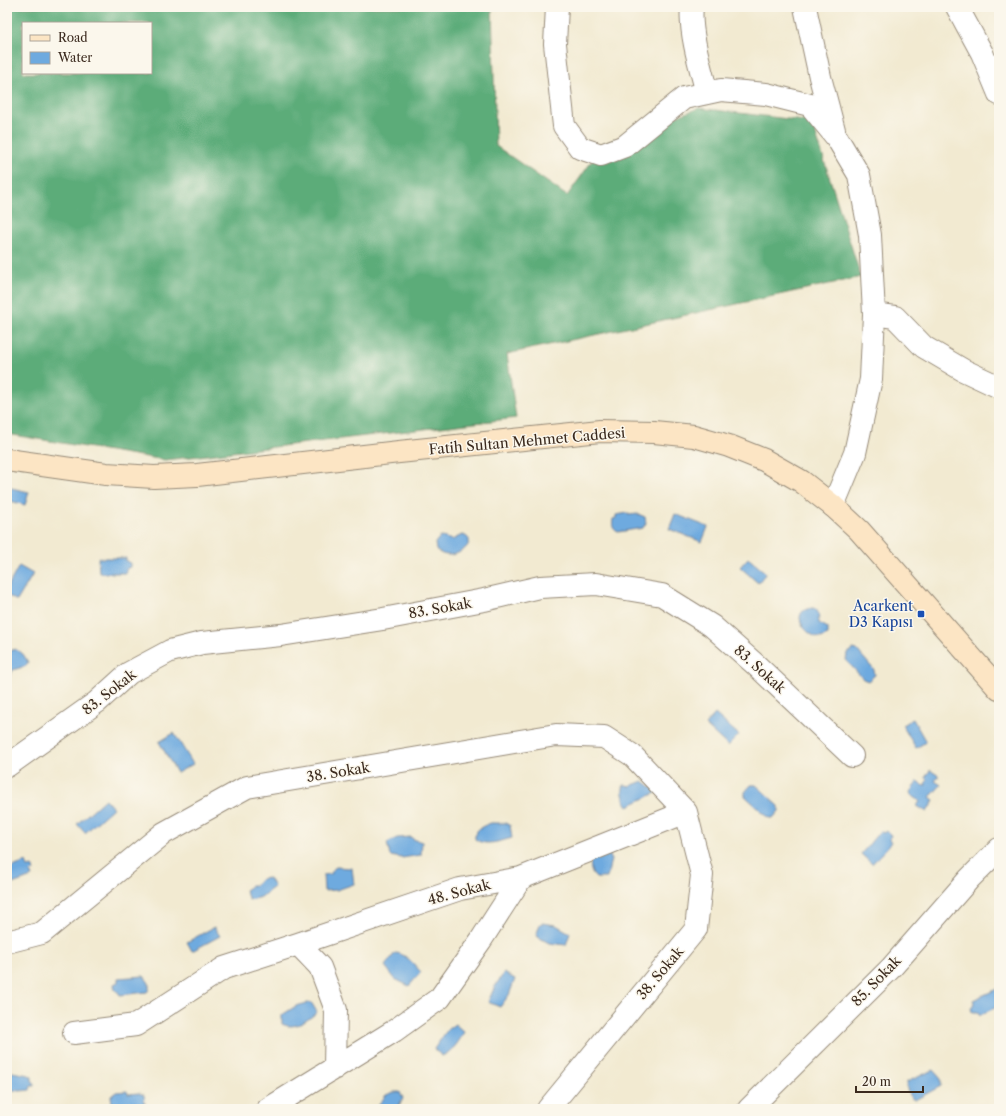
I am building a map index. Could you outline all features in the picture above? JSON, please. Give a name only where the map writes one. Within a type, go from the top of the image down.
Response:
[{"type":"main road","name":"Fatih Sultan Mehmet Caddesi","points":[[7,460],[106,474],[154,476],[197,475],[600,431],[654,432],[694,436],[729,446],[770,464],[801,481],[833,506],[859,530],[999,689]]},
{"type":"street","points":[[557,7],[555,44],[564,126],[580,148],[600,155],[625,146],[684,98],[721,90],[766,94],[810,105],[837,138],[859,175],[870,235],[874,314],[871,379],[854,453],[833,506]]},
{"type":"street","points":[[692,7],[696,52],[707,93]]},
{"type":"street","points":[[805,7],[820,77],[837,138]]},
{"type":"street","points":[[957,7],[982,53],[999,94]]},
{"type":"street","points":[[874,314],[894,317],[924,347],[963,370],[999,387]]},
{"type":"street","name":"83. Sokak","points":[[7,766],[97,702],[130,673],[170,651],[202,643],[281,635],[383,618],[484,600],[540,587],[596,584],[662,596],[712,626],[756,664],[852,756]]},
{"type":"street","name":"38. Sokak","points":[[7,942],[42,933],[164,833],[247,787],[556,735],[604,736],[632,755],[686,812],[702,875],[696,929],[548,1109]]},
{"type":"street","points":[[521,878],[686,812]]},
{"type":"street","name":"85. Sokak","points":[[749,1109],[892,967],[969,880],[999,849]]},
{"type":"street","name":"48. Sokak","points":[[74,1033],[136,1024],[184,995],[224,968],[460,889],[521,878]]},
{"type":"street","name":"48. Sokak","points":[[268,1109],[394,1031],[440,998],[481,940],[521,878]]},
{"type":"street","points":[[298,944],[320,966],[336,1010],[335,1068]]},
{"type":"green space","points":[[7,7],[492,7],[496,146],[567,196],[604,144],[699,108],[812,122],[861,277],[507,354],[516,418],[165,460],[7,434]]},
{"type":"water","points":[[7,487],[29,492],[25,505],[7,500]]},
{"type":"water","points":[[628,513],[628,515],[638,514],[645,517],[646,523],[643,528],[618,532],[616,531],[613,527],[613,519],[616,518],[616,515]]},
{"type":"water","points":[[675,514],[708,527],[702,542],[669,529]]},
{"type":"water","points":[[462,535],[468,537],[469,541],[463,550],[450,555],[443,554],[436,550],[435,543],[439,538],[442,537],[452,540]]},
{"type":"water","points":[[98,558],[126,558],[126,561],[130,563],[130,567],[126,569],[126,573],[99,573]]},
{"type":"water","points":[[748,558],[766,573],[758,583],[740,567]]},
{"type":"water","points":[[19,566],[33,574],[17,601],[7,595],[7,588]]},
{"type":"water","points":[[813,608],[818,612],[819,623],[828,628],[828,635],[821,638],[809,633],[801,623],[801,613],[805,610]]},
{"type":"water","points":[[15,649],[23,654],[28,662],[26,666],[13,670],[7,682],[7,655],[8,652]]},
{"type":"water","points":[[853,649],[857,650],[874,670],[875,675],[868,681],[863,679],[846,660],[847,654]]},
{"type":"water","points":[[715,714],[739,735],[728,746],[705,725]]},
{"type":"water","points":[[913,719],[926,742],[916,748],[902,725]]},
{"type":"water","points":[[174,733],[193,764],[177,773],[159,742]]},
{"type":"water","points":[[930,770],[939,776],[935,781],[941,785],[930,797],[934,800],[927,812],[917,806],[920,801],[911,795],[910,792],[918,781],[923,786],[926,785],[925,783],[928,780],[925,778]]},
{"type":"water","points":[[643,781],[658,792],[628,806],[623,796],[624,785],[630,786]]},
{"type":"water","points":[[751,785],[756,785],[779,806],[779,811],[773,818],[769,818],[745,796],[745,792]]},
{"type":"water","points":[[105,799],[113,808],[85,833],[77,824]]},
{"type":"water","points":[[491,823],[506,823],[510,825],[512,838],[488,843],[483,843],[475,839],[478,830]]},
{"type":"water","points":[[880,831],[883,833],[886,831],[891,835],[890,839],[892,842],[872,864],[861,854]]},
{"type":"water","points":[[411,837],[422,842],[421,855],[402,858],[390,856],[387,843],[397,838]]},
{"type":"water","points":[[609,852],[611,859],[607,878],[596,878],[591,869],[591,859]]},
{"type":"water","points":[[26,862],[28,867],[32,866],[34,871],[30,872],[32,877],[7,886],[7,869]]},
{"type":"water","points":[[336,867],[352,868],[354,884],[337,890],[324,891],[323,875],[331,874],[331,871]]},
{"type":"water","points":[[269,878],[274,887],[261,897],[249,900],[245,890],[251,886],[255,886],[261,879]]},
{"type":"water","points":[[540,924],[556,925],[570,933],[566,945],[549,943],[536,936]]},
{"type":"water","points":[[214,927],[220,936],[192,951],[187,942]]},
{"type":"water","points":[[395,953],[406,957],[421,972],[409,986],[395,979],[385,966]]},
{"type":"water","points":[[504,973],[515,979],[509,995],[500,1007],[488,1002],[495,986]]},
{"type":"water","points":[[144,976],[149,983],[149,990],[147,992],[120,995],[115,990],[114,984],[118,982],[118,978]]},
{"type":"water","points":[[999,988],[999,1006],[980,1015],[978,1012],[972,1012],[971,1008],[975,1005],[973,1000]]},
{"type":"water","points":[[311,1002],[317,1012],[309,1019],[301,1024],[292,1026],[282,1024],[282,1015],[296,1006]]},
{"type":"water","points":[[455,1024],[464,1032],[455,1046],[442,1056],[434,1049],[448,1029]]},
{"type":"water","points":[[933,1070],[941,1079],[941,1086],[915,1100],[913,1099],[908,1093],[907,1082]]},
{"type":"water","points":[[7,1071],[29,1075],[32,1077],[34,1086],[31,1086],[30,1090],[20,1091],[7,1089]]},
{"type":"water","points":[[127,1091],[128,1094],[139,1093],[144,1095],[145,1105],[131,1109],[113,1109],[111,1096],[116,1092]]},
{"type":"water","points":[[394,1092],[400,1092],[403,1098],[397,1109],[376,1109],[386,1095]]},
{"type":"place","name":"Acarkent D3 Kapısı","points":[[921,614]]}]
